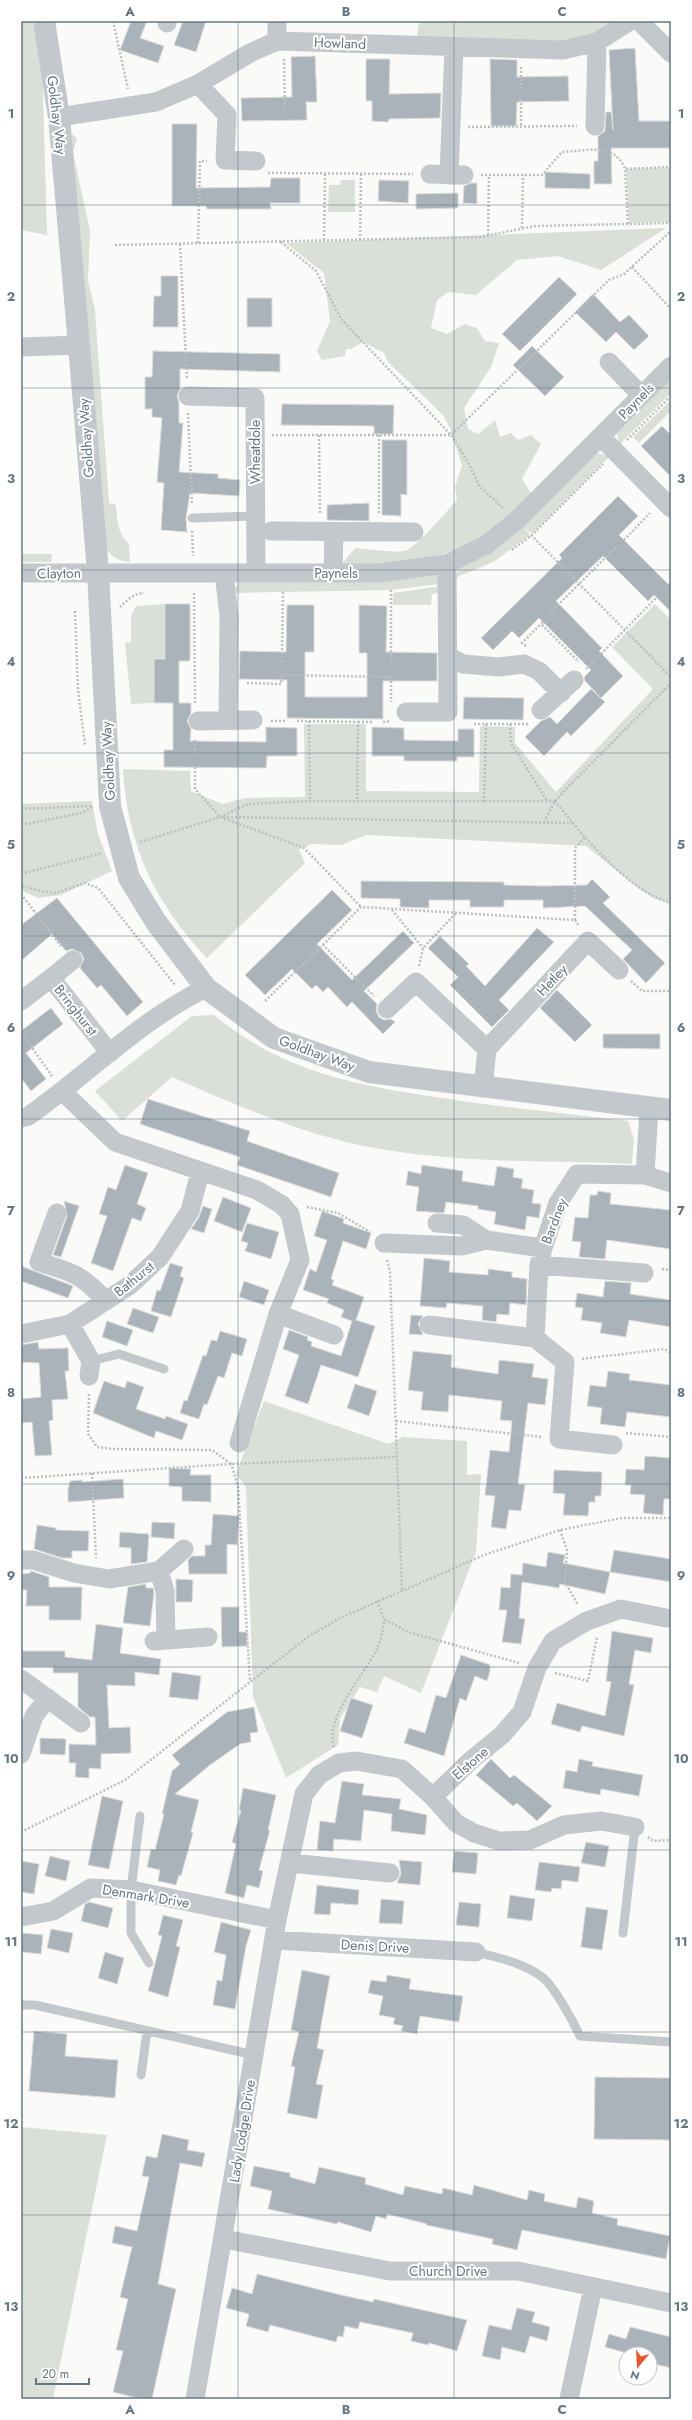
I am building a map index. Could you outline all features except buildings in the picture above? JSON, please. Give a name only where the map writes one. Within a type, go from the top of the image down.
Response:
[{"type":"street","name":"Goldhay Way","points":[[44,21],[59,117],[79,345],[98,572],[110,806],[129,878],[156,922],[206,988],[274,1038],[369,1072],[649,1109],[671,1110]]},
{"type":"street","points":[[277,21],[280,41]]},
{"type":"street","name":"Howland","points":[[59,117],[156,102],[198,84],[250,53],[280,41],[564,50],[597,42],[630,21]]},
{"type":"street","points":[[639,21],[671,53]]},
{"type":"street","points":[[595,126],[597,42]]},
{"type":"street","points":[[430,174],[457,175],[451,127],[454,47]]},
{"type":"street","points":[[198,84],[227,115],[225,160],[261,167]]},
{"type":"street","points":[[21,347],[79,345]]},
{"type":"street","points":[[609,362],[641,395]]},
{"type":"street","name":"Paynels","points":[[98,572],[391,572],[447,564],[486,545],[501,532],[601,437],[671,366]]},
{"type":"street","name":"Wheatdole","points":[[188,396],[255,398],[256,572]]},
{"type":"street","points":[[601,437],[667,504]]},
{"type":"street","points":[[271,531],[414,532]]},
{"type":"street","points":[[327,532],[333,573]]},
{"type":"street","points":[[395,715],[448,712],[447,564]]},
{"type":"street","name":"Clayton","points":[[21,573],[98,572]]},
{"type":"street","points":[[224,573],[229,616],[228,720]]},
{"type":"street","points":[[448,656],[463,664],[499,668],[524,664],[539,671],[560,693]]},
{"type":"street","points":[[541,710],[580,675]]},
{"type":"street","points":[[197,713],[228,720],[253,720]]},
{"type":"street","points":[[588,942],[619,970]]},
{"type":"street","name":"Hetley","points":[[487,1049],[588,942]]},
{"type":"street","points":[[51,978],[73,960]]},
{"type":"street","name":"Bringhurst","points":[[21,1001],[51,978],[110,1053]]},
{"type":"street","points":[[388,1009],[416,982],[487,1049],[483,1088]]},
{"type":"street","points":[[21,1118],[27,1117],[63,1092],[110,1053],[185,998],[206,988]]},
{"type":"street","points":[[63,1092],[115,1142],[200,1172],[257,1190],[282,1205],[290,1214],[300,1260],[278,1314],[240,1443]]},
{"type":"street","points":[[645,1176],[649,1109]]},
{"type":"street","name":"Bathurst","points":[[21,1334],[70,1324],[130,1285],[160,1257],[190,1211],[200,1172]]},
{"type":"street","name":"Bardney","points":[[535,1338],[541,1256],[558,1203],[577,1174],[645,1176],[671,1183]]},
{"type":"street","points":[[57,1213],[40,1262],[71,1271],[87,1281],[106,1301]]},
{"type":"street","points":[[437,1223],[463,1225],[486,1240],[541,1256],[644,1273]]},
{"type":"street","points":[[384,1243],[462,1246],[486,1240]]},
{"type":"street","points":[[278,1314],[334,1334]]},
{"type":"street","points":[[70,1324],[90,1369]]},
{"type":"street","points":[[429,1325],[535,1338],[565,1362],[559,1439],[613,1444]]},
{"type":"street","points":[[21,1560],[33,1560],[74,1573],[109,1579],[158,1572],[184,1549]]},
{"type":"street","points":[[158,1572],[165,1591],[160,1641],[208,1637]]},
{"type":"street","name":"Elstone","points":[[433,1797],[469,1762],[502,1735],[522,1712],[537,1668],[553,1641],[595,1618],[621,1609],[666,1618]]},
{"type":"street","points":[[21,1679],[81,1723]]},
{"type":"street","points":[[21,1754],[34,1716],[48,1698]]},
{"type":"street","name":"Lady Lodge Drive","points":[[195,2399],[224,2239],[277,1920],[304,1794],[319,1775],[339,1763],[356,1761],[402,1769],[433,1797]]},
{"type":"street","points":[[433,1797],[456,1823],[474,1834],[499,1841],[530,1840],[564,1825],[601,1821],[635,1827]]},
{"type":"street","points":[[290,1864],[390,1873]]},
{"type":"street","name":"Denmark Drive","points":[[21,1917],[53,1911],[91,1888],[131,1890],[277,1920]]},
{"type":"street","name":"Denis Drive","points":[[274,1940],[476,1952]]},
{"type":"street","name":"Church Drive","points":[[224,2239],[390,2271],[518,2271],[671,2303]]},
{"type":"street","points":[[569,2399],[593,2287]]},
{"type":"lane","points":[[192,518],[256,516]]},
{"type":"lane","points":[[90,1369],[119,1354],[164,1369]]},
{"type":"lane","points":[[140,1816],[131,1890],[131,1933],[149,1963]]},
{"type":"lane","points":[[623,1933],[635,1827]]},
{"type":"lane","points":[[476,1952],[518,1964],[543,1977],[562,2004],[580,2036],[671,2042]]},
{"type":"lane","points":[[21,2005],[34,2005],[254,2055]]},
{"type":"lane","points":[[141,2075],[147,2031]]},
{"type":"path","points":[[113,21],[131,105]]},
{"type":"path","points":[[280,41],[285,111]]},
{"type":"path","points":[[521,48],[521,90]]},
{"type":"path","points":[[521,99],[521,127]]},
{"type":"path","points":[[451,127],[595,126]]},
{"type":"path","points":[[457,175],[542,175],[562,152],[609,150],[622,161],[625,169],[628,224]]},
{"type":"path","points":[[198,243],[200,161],[225,160]]},
{"type":"path","points":[[261,167],[325,174],[430,174]]},
{"type":"path","points":[[625,169],[671,167]]},
{"type":"path","points":[[324,240],[325,174]]},
{"type":"path","points":[[360,240],[362,174]]},
{"type":"path","points":[[488,235],[490,175]]},
{"type":"path","points":[[522,228],[523,175]]},
{"type":"path","points":[[116,245],[480,237],[522,228],[671,223]]},
{"type":"path","points":[[255,435],[451,435],[609,280],[624,274],[671,231]]},
{"type":"path","points":[[280,242],[316,271],[341,319],[451,435],[468,462],[480,487],[506,510]]},
{"type":"path","points":[[632,267],[671,308]]},
{"type":"path","points":[[319,435],[327,532]]},
{"type":"path","points":[[379,435],[379,532]]},
{"type":"path","points":[[624,540],[667,504]]},
{"type":"path","points":[[527,530],[578,584],[671,677]]},
{"type":"path","points":[[549,614],[617,546]]},
{"type":"path","points":[[391,572],[391,663]]},
{"type":"path","points":[[282,662],[283,573]]},
{"type":"path","points":[[663,591],[671,583]]},
{"type":"path","points":[[186,593],[200,592]]},
{"type":"path","points":[[119,608],[139,593],[147,593]]},
{"type":"path","points":[[194,593],[197,713]]},
{"type":"path","points":[[601,654],[657,597]]},
{"type":"path","points":[[75,611],[78,690],[86,752]]},
{"type":"path","points":[[543,622],[541,624],[580,675]]},
{"type":"path","points":[[228,683],[281,684],[282,674],[391,675],[395,715],[383,722]]},
{"type":"path","points":[[544,822],[555,801],[671,683]]},
{"type":"path","points":[[297,721],[372,722]]},
{"type":"path","points":[[309,721],[310,801]]},
{"type":"path","points":[[358,722],[358,802]]},
{"type":"path","points":[[474,724],[527,724]]},
{"type":"path","points":[[484,802],[486,724]]},
{"type":"path","points":[[510,724],[510,744],[547,801]]},
{"type":"path","points":[[195,768],[195,789],[220,817],[304,848],[361,906],[392,910],[575,920]]},
{"type":"path","points":[[92,798],[93,806]]},
{"type":"path","points":[[140,842],[220,817],[248,804],[310,801],[555,801]]},
{"type":"path","points":[[555,801],[585,836],[638,888],[655,899],[671,903]]},
{"type":"path","points":[[21,809],[93,806]]},
{"type":"path","points":[[21,825],[82,813],[93,806]]},
{"type":"path","points":[[220,817],[573,823]]},
{"type":"path","points":[[585,836],[575,848],[575,920],[588,942]]},
{"type":"path","points":[[21,874],[103,852]]},
{"type":"path","points":[[21,882],[22,886],[56,893],[85,883],[98,888],[185,998]]},
{"type":"path","points":[[21,894],[73,960]]},
{"type":"path","points":[[265,1001],[361,906]]},
{"type":"path","points":[[392,910],[423,948]]},
{"type":"path","points":[[416,982],[423,948],[456,914]]},
{"type":"path","points":[[323,945],[388,1009]]},
{"type":"path","points":[[619,970],[642,991],[671,991]]},
{"type":"path","points":[[21,1032],[63,1092]]},
{"type":"path","points":[[290,1214],[308,1207],[338,1213],[365,1227],[384,1243],[390,1272],[402,1590]]},
{"type":"path","points":[[565,1362],[664,1349],[671,1352]]},
{"type":"path","points":[[90,1369],[88,1434],[97,1447],[112,1449],[212,1450],[230,1464],[238,1487],[250,1682]]},
{"type":"path","points":[[396,1421],[559,1439]]},
{"type":"path","points":[[613,1444],[622,1433],[636,1433],[671,1438]]},
{"type":"path","points":[[230,1464],[240,1443]]},
{"type":"path","points":[[21,1478],[92,1472],[230,1464],[397,1457]]},
{"type":"path","points":[[92,1472],[97,1577]]},
{"type":"path","points":[[21,1832],[125,1780],[176,1742],[309,1636],[338,1619],[484,1555],[560,1530],[622,1518],[671,1518]]},
{"type":"path","points":[[384,1619],[408,1632],[588,1681],[595,1618],[565,1582],[567,1550],[560,1530]]},
{"type":"path","points":[[339,1763],[332,1743],[333,1726],[376,1651],[383,1633],[384,1619],[378,1601]]},
{"type":"shaded area","points":[[21,21],[32,21],[42,57],[47,235],[21,230]]},
{"type":"shaded area","points":[[419,21],[622,21],[597,40],[416,43]]},
{"type":"shaded area","points":[[72,134],[77,138],[73,152],[90,231],[88,280],[95,310],[109,503],[116,505],[117,521],[120,531],[129,544],[130,562],[114,557],[103,545],[67,143]]},
{"type":"shaded area","points":[[671,168],[671,222],[629,223],[626,169]]},
{"type":"shaded area","points":[[341,180],[355,180],[355,212],[328,212],[329,185],[340,185]]},
{"type":"shaded area","points":[[666,228],[601,270],[558,256],[517,260],[476,295],[448,292],[437,300],[431,328],[447,334],[465,324],[477,328],[485,341],[499,343],[491,367],[464,408],[468,429],[478,434],[495,420],[500,437],[511,433],[518,440],[531,435],[541,444],[522,479],[532,495],[499,527],[469,545],[417,563],[341,565],[355,548],[386,551],[404,551],[409,549],[431,529],[457,500],[455,487],[462,465],[450,428],[443,415],[388,362],[384,353],[363,342],[351,349],[346,349],[345,356],[322,360],[317,351],[330,321],[324,273],[286,243]]},
{"type":"shaded area","points":[[671,379],[671,393],[619,445],[617,434]]},
{"type":"shaded area","points":[[671,400],[671,411],[639,443],[633,437]]},
{"type":"shaded area","points":[[597,453],[610,456],[532,534],[524,527],[530,535],[495,561],[455,578],[460,566]]},
{"type":"shaded area","points":[[21,554],[52,554],[51,562],[21,562]]},
{"type":"shaded area","points":[[438,575],[440,584],[391,590],[232,593],[240,580],[391,578]]},
{"type":"shaded area","points":[[441,586],[442,592],[432,594],[431,605],[393,605],[393,593]]},
{"type":"shaded area","points":[[165,604],[165,659],[154,659],[154,703],[131,704],[125,642],[131,642],[131,616],[136,606]]},
{"type":"shaded area","points":[[655,604],[671,620],[671,903],[655,899],[638,888],[586,846],[367,835],[341,845],[311,844],[299,850],[305,863],[207,958],[172,916],[147,871],[138,848],[130,823],[123,769],[190,771],[191,791],[222,804],[246,798],[305,797],[304,724],[366,724],[366,791],[479,792],[480,726],[515,727],[515,743],[556,792],[653,689],[612,647]]},
{"type":"shaded area","points":[[92,801],[98,834],[112,871],[61,895],[38,898],[21,890],[21,804]]},
{"type":"shaded area","points":[[214,1015],[265,1050],[318,1072],[346,1080],[375,1087],[459,1101],[628,1121],[634,1139],[632,1164],[458,1158],[423,1155],[354,1144],[284,1123],[239,1106],[172,1077],[122,1121],[95,1091],[192,1016]]},
{"type":"shaded area","points":[[264,1401],[389,1444],[403,1437],[467,1441],[467,1475],[481,1474],[476,1552],[421,1693],[384,1676],[377,1692],[360,1687],[340,1719],[338,1745],[286,1778],[253,1697],[246,1487],[236,1474]]},
{"type":"shaded area","points":[[21,2127],[107,2135],[53,2399],[21,2399]]}]
